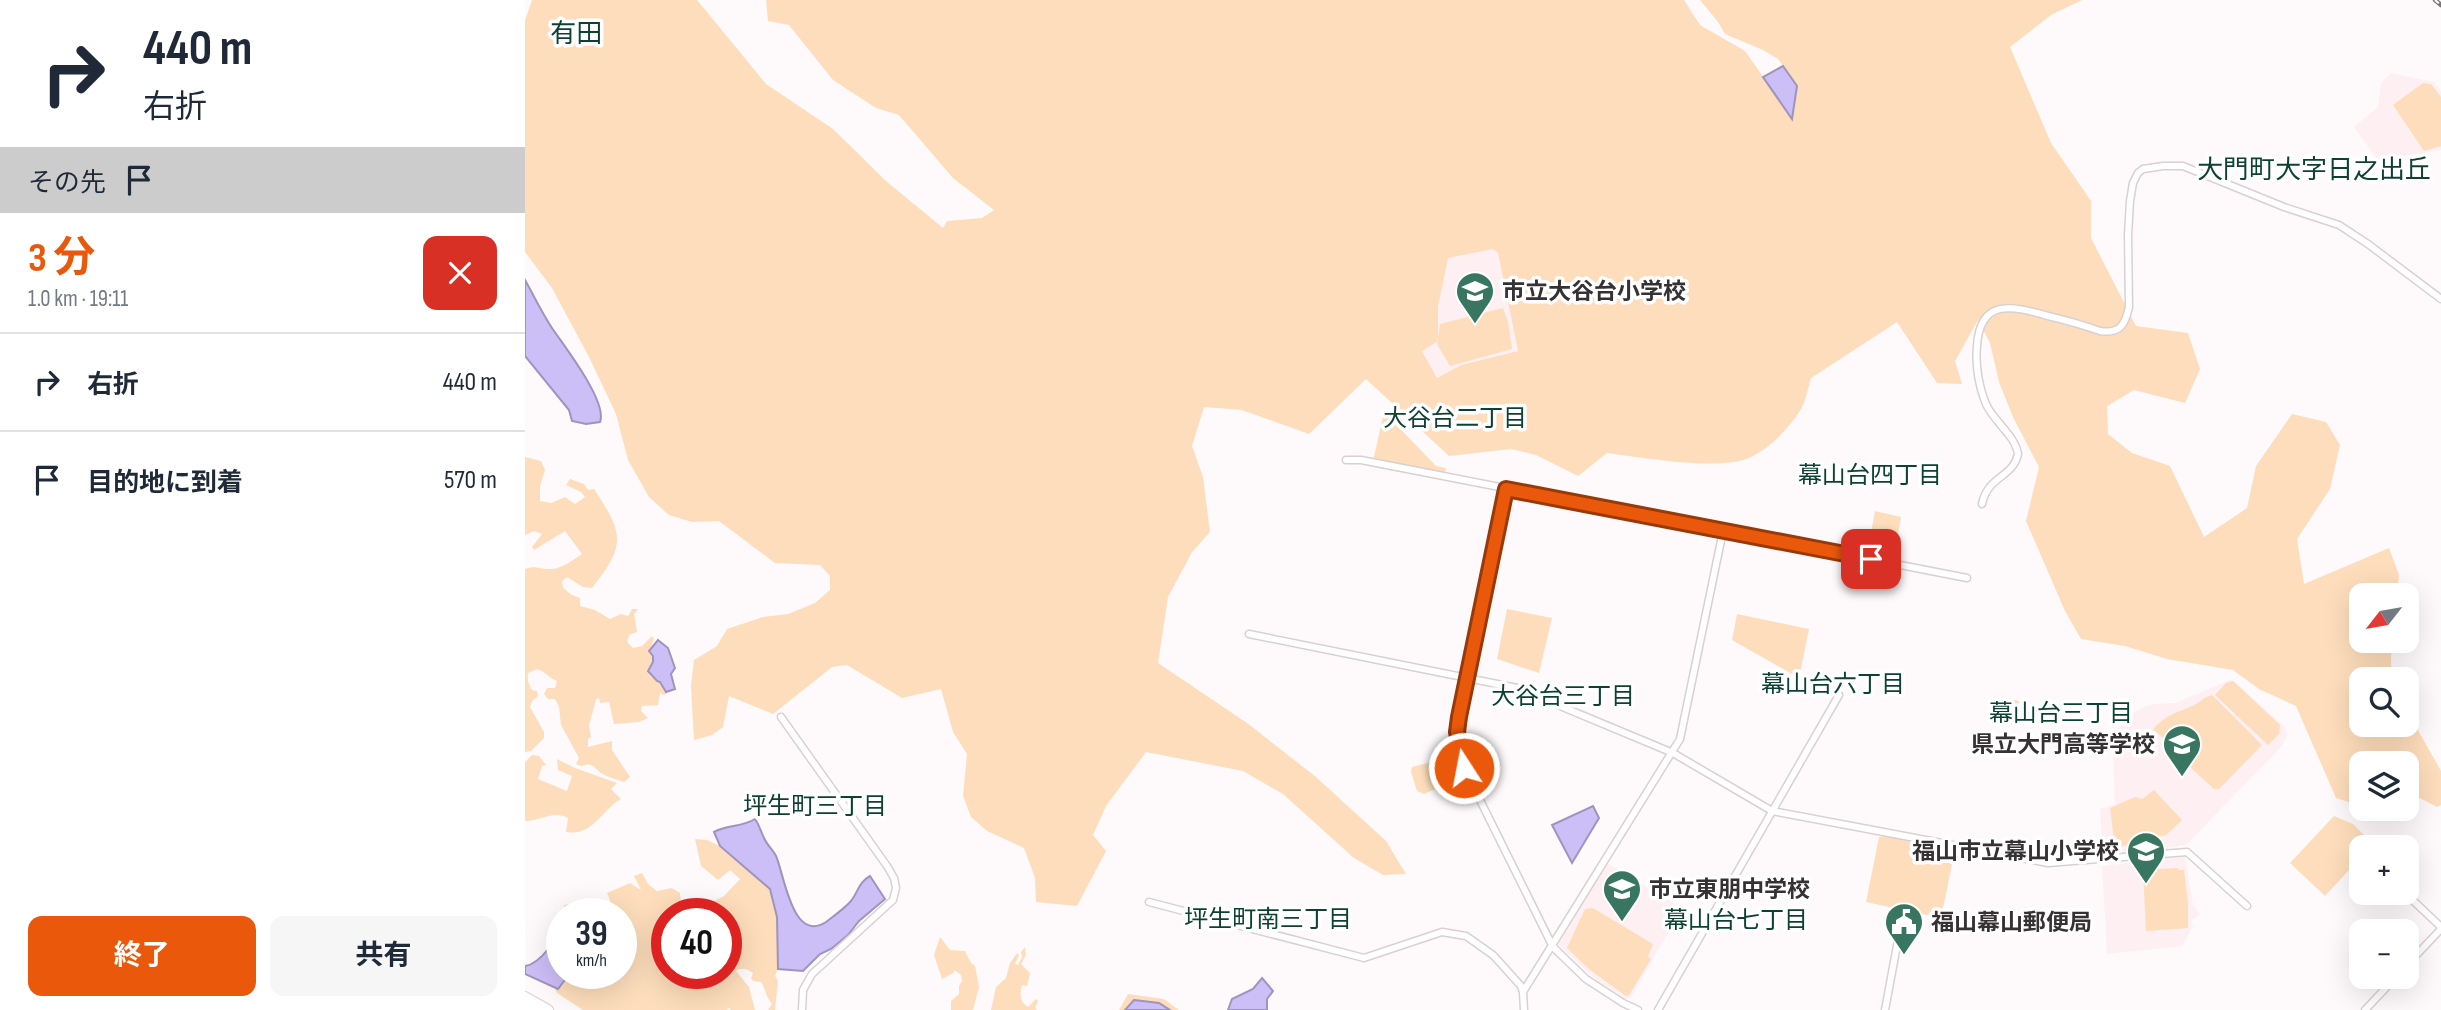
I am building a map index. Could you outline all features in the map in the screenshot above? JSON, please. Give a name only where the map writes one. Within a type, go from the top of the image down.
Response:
[{"type":"highway","points":[[525,998],[548,1010]]},
{"type":"highway","points":[[525,1006],[533,1010]]},
{"type":"street","points":[[1982,503],[1992,482],[2012,468],[2018,453],[2012,439],[1990,411],[1981,387],[1976,351],[1979,327],[1987,315],[1998,309],[2018,307],[2100,331],[2120,329],[2125,323],[2129,307],[2130,201],[2135,178],[2143,169],[2183,166],[2284,207],[2339,225],[2441,299]]},
{"type":"street","points":[[1346,460],[1361,460],[1967,578]]},
{"type":"street","points":[[1506,489],[1457,732],[1464,768],[1553,947],[1586,979],[1638,1010]]},
{"type":"street","points":[[1523,992],[1673,753],[1685,726],[1723,531]]},
{"type":"street","points":[[1249,634],[1517,688],[1673,753],[1772,811],[2048,863],[2187,852],[2247,906]]},
{"type":"street","points":[[1658,1010],[1839,695]]},
{"type":"street","points":[[781,718],[887,866],[896,888],[889,906],[812,974],[803,990],[802,1010]]},
{"type":"street","points":[[1149,902],[1364,958],[1442,932],[1466,936],[1482,945],[1521,985],[1524,1010]]},
{"type":"street","points":[[2417,905],[2441,928],[2419,953]]},
{"type":"street","points":[[1885,1010],[1903,913]]},
{"type":"street","points":[[2365,1010],[2385,989]]},
{"type":"shaded area","points":[[532,0],[697,0],[766,84],[833,129],[886,181],[943,228],[947,221],[982,218],[994,210],[953,178],[899,115],[876,108],[833,80],[789,25],[768,21],[766,0],[1684,0],[1700,25],[1745,51],[1792,118],[1797,86],[1778,59],[1725,34],[1700,0],[2082,0],[2051,15],[2010,47],[2051,143],[2091,201],[2091,238],[2136,326],[2188,333],[2200,369],[2185,403],[2134,390],[2107,406],[2108,434],[2132,453],[2170,466],[2204,537],[2247,508],[2256,466],[2292,414],[2326,422],[2340,445],[2330,489],[2297,539],[2304,584],[2389,548],[2399,575],[2398,583],[2349,583],[2349,653],[2391,653],[2391,667],[2349,667],[2349,737],[2419,737],[2419,732],[2441,771],[2441,805],[2437,807],[2419,798],[2419,751],[2349,751],[2349,802],[2336,798],[2296,706],[2259,689],[2233,670],[2167,659],[2125,646],[2081,639],[2065,611],[2026,521],[2039,467],[2013,417],[1999,382],[1990,343],[1978,320],[1955,361],[1962,384],[1937,383],[1897,322],[1811,378],[1801,409],[1785,430],[1758,453],[1738,461],[1681,462],[1607,453],[1578,476],[1536,455],[1511,449],[1449,456],[1366,379],[1309,434],[1242,410],[1204,407],[1192,446],[1203,477],[1210,532],[1192,552],[1168,597],[1158,663],[1247,723],[1316,777],[1386,841],[1406,874],[1383,875],[1354,858],[1283,794],[1243,771],[1146,752],[1106,806],[1093,835],[1106,851],[1077,906],[1036,902],[1035,878],[1024,848],[987,831],[971,817],[963,796],[967,754],[953,732],[941,689],[902,698],[847,665],[832,667],[773,714],[729,696],[723,727],[712,735],[694,740],[691,686],[694,660],[717,646],[727,629],[763,617],[788,614],[815,603],[830,590],[830,576],[820,565],[775,563],[719,521],[692,522],[669,515],[649,497],[628,460],[616,414],[589,357],[552,288],[525,252],[525,21]],"holes":[[[1493,249],[1498,253],[1518,351],[1461,365],[1437,378],[1422,351],[1438,341],[1438,307],[1448,258]]]},
{"type":"shaded area","points":[[1783,66],[1797,86],[1792,119],[1763,77]]},
{"type":"shaded area","points":[[2391,73],[2434,82],[2441,92],[2441,150],[2378,160],[2354,127],[2378,107],[2381,83]]},
{"type":"shaded area","points":[[2423,83],[2431,84],[2441,97],[2441,146],[2424,151],[2393,105]]},
{"type":"shaded area","name":"市立大谷台小学校","points":[[1493,249],[1498,253],[1518,351],[1461,365],[1437,378],[1422,350],[1438,341],[1438,307],[1448,258]]},
{"type":"shaded area","points":[[525,280],[598,401],[600,422],[586,424],[572,421],[569,410],[525,356]]},
{"type":"shaded area","points":[[1503,308],[1512,349],[1450,366],[1437,344],[1440,324]]},
{"type":"shaded area","points":[[1384,412],[1436,466],[1446,468],[1445,473],[1373,461]]},
{"type":"shaded area","points":[[525,457],[541,461],[545,470],[540,486],[540,501],[551,503],[565,497],[575,504],[585,497],[566,485],[570,479],[584,484],[588,490],[594,489],[616,529],[617,539],[611,561],[592,588],[583,587],[567,577],[562,581],[563,588],[580,598],[580,606],[595,610],[610,619],[621,614],[628,616],[632,609],[638,609],[634,614],[637,632],[629,635],[627,642],[633,648],[642,646],[652,636],[654,639],[649,651],[653,656],[650,675],[660,681],[667,693],[660,693],[658,705],[642,706],[641,711],[648,718],[639,722],[614,724],[609,702],[600,703],[599,698],[596,699],[589,726],[591,737],[588,739],[588,747],[612,741],[612,750],[630,777],[624,782],[603,774],[592,765],[576,764],[579,758],[561,725],[559,707],[555,699],[548,699],[544,694],[547,688],[555,688],[557,681],[537,669],[528,673],[530,686],[537,691],[538,696],[530,707],[544,732],[544,738],[531,751],[525,752],[525,569],[558,568],[582,554],[565,531],[534,550],[532,547],[542,534],[534,531],[525,535]]},
{"type":"shaded area","points":[[1875,511],[1901,517],[1897,539],[1871,533]]},
{"type":"shaded area","points":[[1507,609],[1552,618],[1539,673],[1497,659]]},
{"type":"shaded area","points":[[1737,614],[1809,629],[1799,678],[1732,640]]},
{"type":"shaded area","points":[[658,640],[668,648],[675,668],[671,674],[675,689],[666,692],[648,671],[653,662],[649,651]]},
{"type":"shaded area","name":"県立大門高等学校","points":[[2230,680],[2285,727],[2287,736],[2281,747],[2186,845],[2103,856],[2100,809],[2115,804],[2113,753],[2104,745],[2130,715],[2142,708],[2153,704],[2175,703]]},
{"type":"shaded area","points":[[2233,681],[2280,725],[2279,734],[2268,745],[2215,695],[2226,683]]},
{"type":"shaded area","points":[[2212,695],[2262,745],[2219,789],[2214,789],[2168,747],[2170,744],[2153,729],[2167,717]]},
{"type":"shaded area","points":[[2006,698],[2019,701],[2015,725],[2001,723]]},
{"type":"shaded area","points":[[532,755],[539,756],[546,765],[542,766],[538,779],[567,791],[572,776],[558,770],[557,759],[617,783],[611,789],[621,799],[590,826],[576,832],[566,832],[568,818],[563,816],[552,815],[525,821],[525,762]]},
{"type":"shaded area","points":[[1431,762],[1440,787],[1424,794],[1417,791],[1412,767]]},
{"type":"shaded area","points":[[2154,790],[2182,820],[2166,835],[2115,848],[2110,808],[2135,797],[2142,799]]},
{"type":"shaded area","points":[[1593,806],[1599,818],[1572,863],[1552,825]]},
{"type":"shaded area","points":[[2334,816],[2353,824],[2364,835],[2349,835],[2349,870],[2325,896],[2290,863]]},
{"type":"shaded area","points":[[755,819],[765,841],[776,856],[791,904],[805,923],[814,926],[826,922],[849,904],[861,884],[870,876],[885,899],[859,921],[848,935],[820,954],[803,971],[778,969],[777,917],[770,889],[720,846],[714,832]]},
{"type":"shaded area","points":[[1888,836],[1955,850],[1941,918],[1866,902],[1879,837]]},
{"type":"shaded area","points":[[695,839],[707,840],[720,846],[770,889],[777,917],[778,969],[775,976],[778,980],[775,1010],[768,1010],[772,1004],[761,982],[753,981],[753,973],[742,969],[742,898],[720,898],[740,879],[730,870],[718,880],[701,866]]},
{"type":"shaded area","name":"福山市立幕山小学校","points":[[2185,856],[2193,905],[2200,914],[2191,921],[2193,926],[2182,946],[2107,954],[2102,866]]},
{"type":"shaded area","name":"市立東朋中学校","points":[[1609,864],[1682,908],[1631,998],[1625,999],[1594,978],[1558,944]]},
{"type":"shaded area","points":[[2143,870],[2184,870],[2188,928],[2146,931]]},
{"type":"shaded area","points":[[642,873],[648,884],[657,891],[672,888],[680,893],[680,898],[651,898],[651,989],[742,989],[742,978],[749,987],[755,1010],[583,1010],[557,993],[555,989],[637,989],[637,898],[609,898],[607,893],[630,883],[641,890],[634,876]]},
{"type":"shaded area","points":[[1593,908],[1653,944],[1648,956],[1651,959],[1629,995],[1626,996],[1590,970],[1567,948],[1585,909]]},
{"type":"shaded area","points":[[940,937],[950,950],[965,951],[975,966],[979,987],[973,1010],[951,1010],[951,1001],[959,994],[962,981],[961,975],[955,970],[942,979],[934,955]]},
{"type":"shaded area","points":[[1025,947],[1026,955],[1021,964],[1030,973],[1027,986],[1022,985],[1021,998],[1028,1007],[1036,999],[1037,1010],[991,1010],[996,987],[1006,978],[1010,963],[1017,953],[1019,955],[1015,964],[1018,965]]},
{"type":"shaded area","points":[[546,951],[546,984],[525,974],[525,966],[537,961]]},
{"type":"shaded area","points":[[1262,978],[1273,991],[1267,999],[1267,1010],[1228,1010],[1232,999],[1253,989]]},
{"type":"shaded area","points":[[1128,994],[1164,999],[1179,1010],[1170,1010],[1164,1005],[1131,1003],[1125,1010],[1119,1010]]},
{"type":"shaded area","points":[[1134,1000],[1159,1003],[1170,1010],[1125,1010]]},
{"type":"railway","points":[[2435,0],[2441,5]]},
{"type":"place","name":"市立大谷台小学校","points":[[1475,325]]},
{"type":"place","name":"県立大門高等学校","points":[[2182,778]]},
{"type":"place","name":"福山市立幕山小学校","points":[[2146,885]]},
{"type":"place","name":"市立東朋中学校","points":[[1622,923]]},
{"type":"place","name":"福山幕山郵便局","points":[[1904,956]]},
{"type":"district","name":"有田","points":[[576,33]]},
{"type":"district","name":"大門町大字日之出丘","points":[[2314,169]]},
{"type":"district","name":"大谷台二丁目","points":[[1455,418]]},
{"type":"district","name":"幕山台四丁目","points":[[1870,475]]},
{"type":"district","name":"幕山台六丁目","points":[[1833,684]]},
{"type":"district","name":"大谷台三丁目","points":[[1563,696]]},
{"type":"district","name":"幕山台三丁目","points":[[2061,713]]},
{"type":"district","name":"坪生町三丁目","points":[[815,806]]},
{"type":"district","name":"坪生町南三丁目","points":[[1268,919]]},
{"type":"district","name":"幕山台七丁目","points":[[1736,920]]},
{"type":"route","points":[[1464,768],[1457,732],[1461,701],[1506,489],[1871,559]]}]
